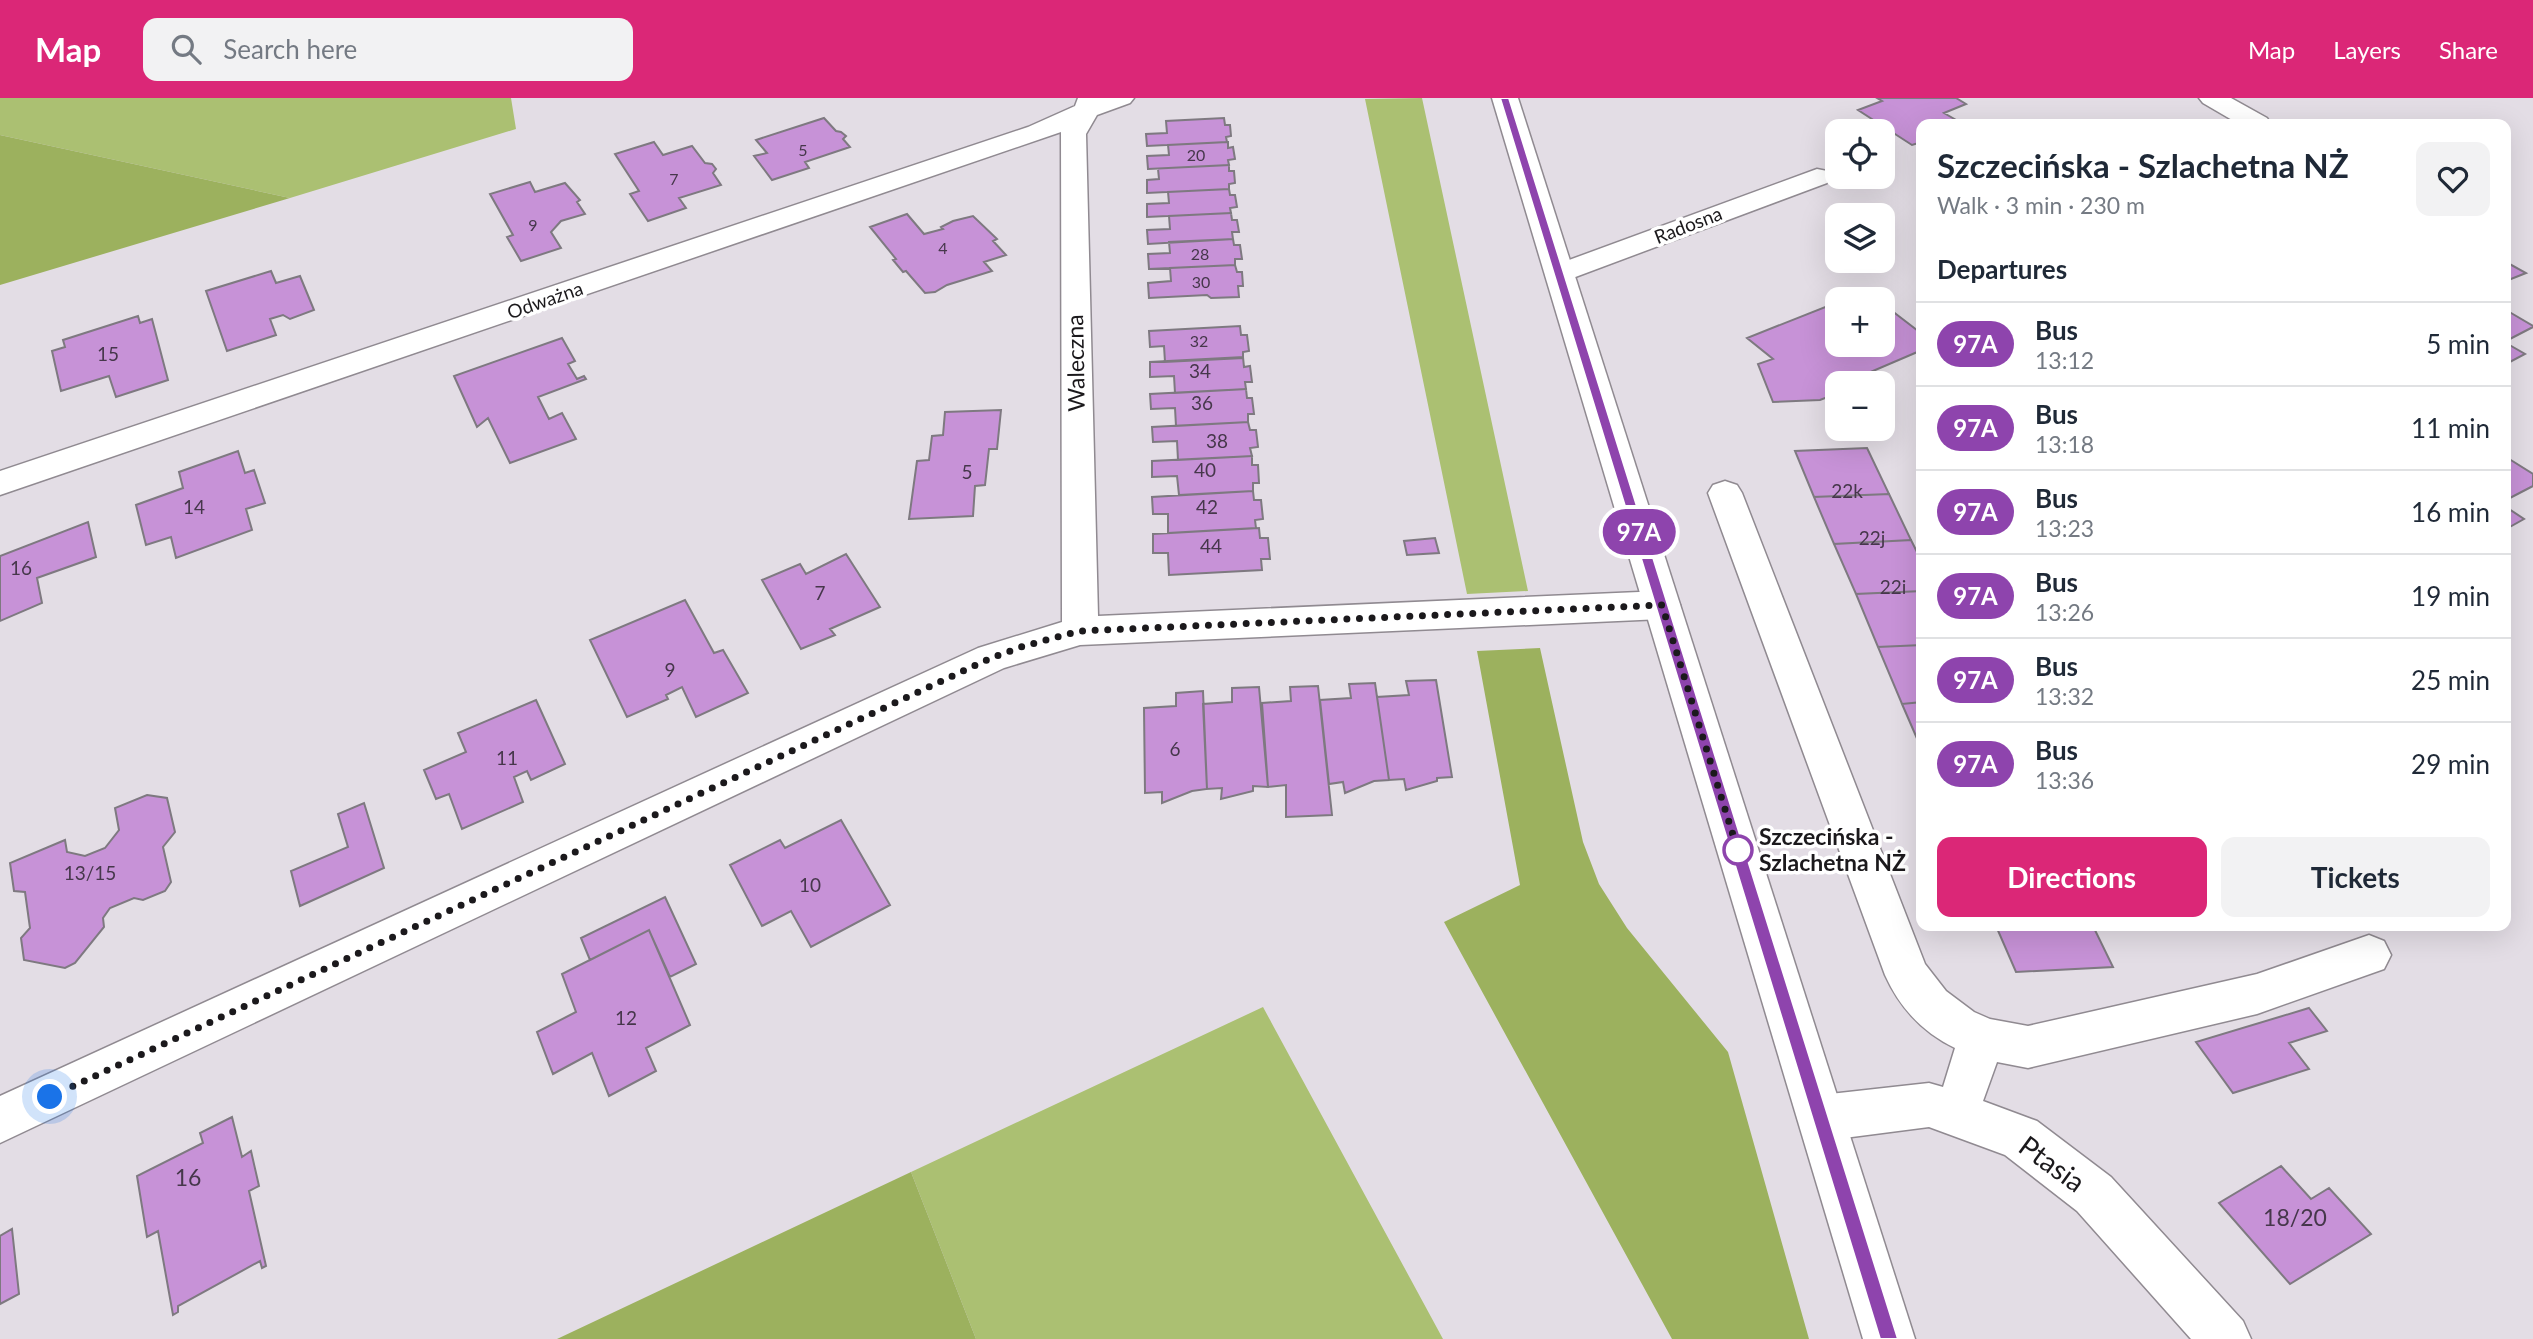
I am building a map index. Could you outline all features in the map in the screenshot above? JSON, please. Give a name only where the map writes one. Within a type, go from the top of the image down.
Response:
[{"type":"street","name":"Odważna","points":[[0,483],[1037,134],[1088,104],[1121,98]]},
{"type":"street","points":[[1505,98],[1889,1339]]},
{"type":"street","points":[[2212,98],[2249,119]]},
{"type":"street","name":"Waleczna","points":[[1080,631],[1073,134],[1088,104]]},
{"type":"street","name":"Radosna","points":[[1560,273],[1816,177]]},
{"type":"street","points":[[1725,493],[1907,975],[1920,998],[1937,1015],[1992,1042],[2028,1047],[2258,994],[2369,955]]},
{"type":"street","points":[[0,1120],[991,658],[1024,646],[1080,631],[1662,605]]},
{"type":"street","points":[[1955,1114],[1972,1072],[1980,1037]]},
{"type":"street","name":"Ptasia","points":[[1821,1118],[1929,1105],[2020,1136],[2094,1194],[2225,1339]]},
{"type":"green space","points":[[0,98],[511,98],[516,129],[290,198],[0,135]]},
{"type":"green space","points":[[1422,98],[1528,591],[1467,594],[1365,99]]},
{"type":"green space","points":[[0,135],[290,198],[0,285]]},
{"type":"green space","points":[[1540,648],[1583,842],[1599,884],[1627,928],[1728,1052],[1809,1339],[1672,1339],[1444,922],[1520,885],[1477,651]]},
{"type":"green space","points":[[1263,1007],[1443,1339],[976,1339],[911,1172]]},
{"type":"green space","points":[[911,1172],[976,1339],[557,1339]]},
{"type":"building","points":[[1877,98],[1956,98],[1966,104],[1944,113],[1954,119],[1916,119],[1916,144],[1912,145],[1895,134],[1895,119],[1872,119],[1858,110],[1882,101]]},
{"type":"building","points":[[824,118],[836,131],[846,136],[843,139],[850,147],[805,162],[809,168],[772,180],[754,156],[767,153],[756,140]]},
{"type":"building","points":[[1224,118],[1225,125],[1230,125],[1231,136],[1226,137],[1227,142],[1147,146],[1146,134],[1167,133],[1166,121]]},
{"type":"building","points":[[654,142],[663,155],[692,146],[705,163],[712,164],[716,169],[713,173],[721,185],[679,198],[686,208],[648,221],[630,194],[639,191],[615,154]]},
{"type":"building","points":[[1228,142],[1228,148],[1233,147],[1235,159],[1228,160],[1229,165],[1148,169],[1147,156],[1169,155],[1168,145]]},
{"type":"building","points":[[1229,165],[1229,171],[1234,171],[1235,183],[1229,184],[1229,189],[1147,193],[1147,180],[1159,179],[1158,169],[1148,169]]},
{"type":"building","points":[[530,182],[535,192],[565,183],[580,200],[577,202],[585,214],[561,221],[551,232],[561,248],[521,261],[507,237],[513,235],[490,194]]},
{"type":"building","points":[[1229,189],[1230,195],[1235,195],[1237,207],[1230,208],[1231,213],[1147,217],[1147,204],[1169,203],[1168,192]]},
{"type":"building","points":[[1231,213],[1232,220],[1237,220],[1239,232],[1232,232],[1233,239],[1148,244],[1147,230],[1170,229],[1169,216]]},
{"type":"building","points":[[907,214],[924,234],[943,229],[941,227],[953,221],[973,216],[997,239],[993,241],[1006,255],[984,262],[992,271],[947,285],[935,292],[925,293],[893,260],[896,259],[870,227]]},
{"type":"building","points":[[1233,239],[1234,245],[1240,245],[1242,259],[1235,259],[1235,265],[1149,269],[1148,254],[1170,253],[1169,242]]},
{"type":"building","points":[[1235,265],[1237,272],[1242,272],[1243,286],[1238,286],[1239,297],[1211,298],[1207,295],[1149,298],[1148,283],[1171,281],[1170,268]]},
{"type":"building","points":[[2511,265],[2526,273],[2511,279]]},
{"type":"building","points":[[271,271],[276,283],[300,276],[314,310],[290,319],[283,315],[270,319],[276,335],[227,351],[206,291]]},
{"type":"building","points":[[1825,307],[1825,357],[1895,357],[1895,313],[1916,329],[1916,353],[1873,371],[1825,371],[1825,398],[1820,400],[1773,402],[1758,364],[1773,359],[1747,338]]},
{"type":"building","points":[[2511,313],[2533,326],[2511,338]]},
{"type":"building","points":[[138,316],[140,323],[152,319],[168,380],[116,397],[109,376],[61,391],[52,351],[65,347],[63,340]]},
{"type":"building","points":[[1240,326],[1241,335],[1247,335],[1249,351],[1243,352],[1243,358],[1165,362],[1164,346],[1150,347],[1149,331]]},
{"type":"building","points":[[562,338],[575,361],[568,364],[577,379],[584,376],[586,379],[538,397],[549,419],[562,413],[576,439],[510,463],[488,418],[477,427],[454,376]]},
{"type":"building","points":[[2511,346],[2525,354],[2511,361]]},
{"type":"building","points":[[1243,357],[1244,367],[1250,366],[1252,382],[1245,382],[1246,389],[1175,393],[1174,376],[1150,377],[1150,362]]},
{"type":"building","points":[[1246,389],[1247,398],[1252,398],[1254,414],[1248,414],[1248,422],[1176,426],[1175,408],[1151,409],[1150,394]]},
{"type":"building","points":[[1001,410],[997,449],[989,449],[985,485],[975,486],[973,516],[909,519],[917,461],[929,460],[932,436],[943,435],[945,412]]},
{"type":"building","points":[[1248,422],[1250,430],[1256,430],[1258,447],[1250,448],[1252,456],[1178,460],[1177,441],[1153,442],[1152,427]]},
{"type":"building","points":[[1867,448],[1889,494],[1814,497],[1795,451]]},
{"type":"building","points":[[238,451],[245,473],[254,470],[265,503],[246,509],[252,530],[176,558],[171,537],[146,545],[136,505],[183,488],[179,472]]},
{"type":"building","points":[[1252,456],[1252,465],[1258,465],[1259,483],[1253,483],[1253,491],[1179,495],[1177,476],[1152,477],[1152,461]]},
{"type":"building","points":[[2511,460],[2533,474],[2533,486],[2511,497]]},
{"type":"building","points":[[1253,491],[1254,500],[1261,500],[1263,519],[1255,520],[1256,528],[1168,533],[1168,514],[1153,514],[1152,497]]},
{"type":"building","points":[[1889,494],[1911,540],[1834,544],[1814,497]]},
{"type":"building","points":[[2511,510],[2524,519],[2511,526]]},
{"type":"building","points":[[88,522],[96,557],[37,578],[42,603],[0,621],[0,556]]},
{"type":"building","points":[[1259,528],[1260,538],[1268,538],[1270,559],[1261,559],[1262,570],[1169,575],[1168,553],[1153,553],[1153,534]]},
{"type":"building","points":[[1435,538],[1439,553],[1407,555],[1404,541]]},
{"type":"building","points":[[1911,540],[1916,550],[1916,591],[1856,594],[1834,544]]},
{"type":"building","points":[[846,554],[880,607],[830,629],[835,635],[801,649],[762,580],[800,564],[806,574]]},
{"type":"building","points":[[1916,591],[1916,645],[1878,647],[1856,594]]},
{"type":"building","points":[[685,600],[714,653],[723,650],[748,693],[696,717],[682,687],[666,695],[668,699],[627,717],[590,640]]},
{"type":"building","points":[[1916,645],[1916,703],[1902,704],[1878,647]]},
{"type":"building","points":[[1436,680],[1452,777],[1437,778],[1437,781],[1406,790],[1404,779],[1389,780],[1377,697],[1409,695],[1406,681]]},
{"type":"building","points":[[1375,683],[1389,780],[1374,781],[1345,793],[1343,782],[1329,784],[1320,700],[1351,698],[1349,684]]},
{"type":"building","points":[[1318,686],[1332,815],[1286,817],[1286,785],[1268,787],[1262,703],[1291,701],[1290,687]]},
{"type":"building","points":[[1259,687],[1268,787],[1253,786],[1253,791],[1221,799],[1222,788],[1207,789],[1203,704],[1232,702],[1232,688]]},
{"type":"building","points":[[1203,691],[1207,789],[1192,791],[1162,803],[1162,792],[1145,793],[1144,708],[1176,706],[1176,693]]},
{"type":"building","points":[[536,700],[565,764],[531,780],[527,771],[514,777],[523,802],[462,829],[449,794],[436,799],[424,770],[466,752],[458,733]]},
{"type":"building","points":[[1916,703],[1916,736],[1902,704]]},
{"type":"building","points":[[147,795],[167,798],[175,832],[163,847],[171,882],[165,891],[143,900],[134,898],[110,908],[103,918],[104,927],[75,963],[65,968],[24,960],[21,938],[30,928],[25,892],[14,891],[10,863],[65,840],[67,852],[85,856],[105,848],[119,830],[115,808]]},
{"type":"building","points":[[364,803],[384,868],[300,906],[291,871],[348,847],[338,814]]},
{"type":"building","points":[[841,820],[890,905],[811,947],[791,911],[762,926],[730,865],[780,840],[785,848]]},
{"type":"building","points":[[665,897],[696,964],[670,977],[649,930],[590,960],[581,938]]},
{"type":"building","points":[[649,930],[690,1025],[646,1048],[656,1071],[609,1096],[592,1053],[553,1074],[537,1032],[576,1012],[562,974]]},
{"type":"building","points":[[1998,931],[2095,931],[2113,967],[2016,972]]},
{"type":"building","points":[[2309,1008],[2327,1031],[2289,1043],[2309,1069],[2233,1093],[2196,1042]]},
{"type":"building","points":[[232,1117],[242,1157],[251,1151],[259,1186],[249,1191],[266,1266],[262,1268],[260,1261],[178,1306],[178,1312],[173,1315],[158,1231],[147,1237],[137,1176],[203,1143],[200,1133]]},
{"type":"building","points":[[2281,1166],[2311,1199],[2329,1188],[2371,1234],[2290,1284],[2219,1203]]},
{"type":"building","points":[[12,1229],[19,1294],[0,1304],[0,1236]]},
{"type":"bus line","name":"97A","points":[[1505,98],[1889,1339]]},
{"type":"place","name":"Szczecińska - Szlachetna NŻ","points":[[1738,850]]},
{"type":"route","points":[[50,1097],[991,658],[1080,631],[1662,605],[1741,861],[1738,850]]}]
